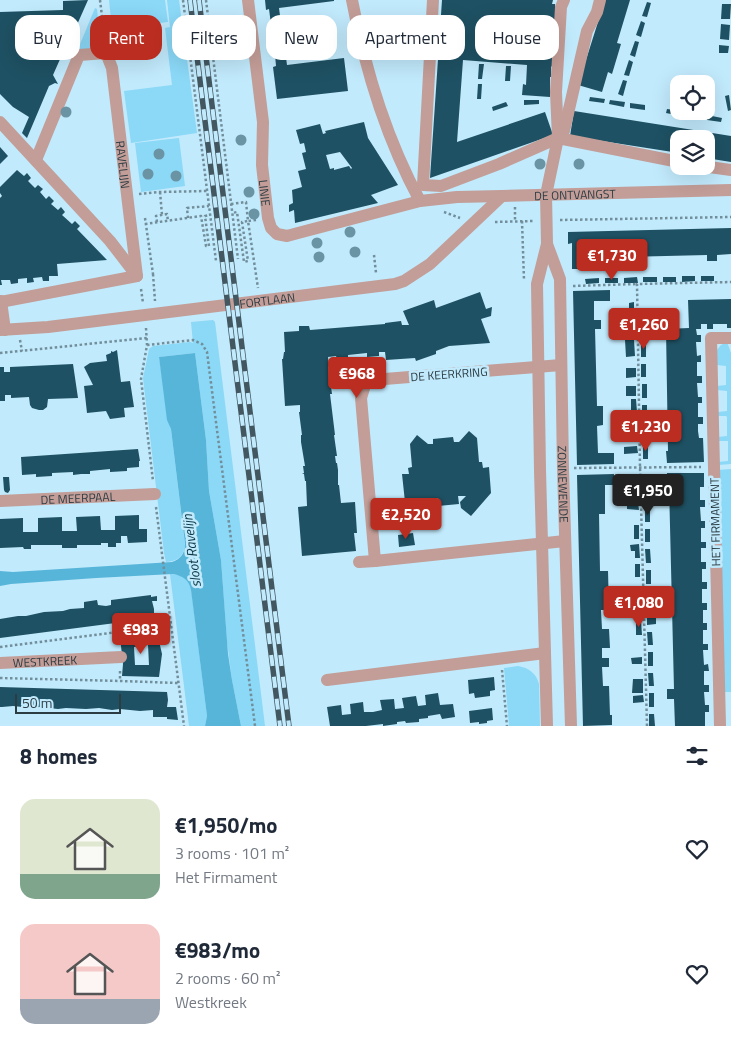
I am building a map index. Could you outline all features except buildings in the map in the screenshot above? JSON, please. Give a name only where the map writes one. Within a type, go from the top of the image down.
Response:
[{"type":"street","name":"LINIE","points":[[248,0],[263,122],[262,165],[268,218],[271,228],[281,236],[286,236],[420,201]]},
{"type":"street","points":[[352,0],[375,94],[401,162],[420,201]]},
{"type":"street","points":[[420,201],[423,185],[433,0]]},
{"type":"street","points":[[546,195],[558,138],[556,92],[561,7],[564,0]]},
{"type":"street","points":[[423,185],[441,186],[499,164],[558,138],[564,131],[587,31],[597,12],[600,0]]},
{"type":"street","points":[[36,160],[79,56],[90,55]]},
{"type":"street","name":"RAVELIJN","points":[[109,60],[112,68],[138,276]]},
{"type":"street","points":[[0,122],[110,241],[138,276],[1,302],[3,330]]},
{"type":"street","points":[[558,138],[670,160]]},
{"type":"street","points":[[715,168],[731,170]]},
{"type":"street","name":"DE ONTVANGST","points":[[420,201],[457,197],[731,190]]},
{"type":"street","name":"ZONNEWENDE","points":[[546,195],[547,244],[537,284],[547,726]]},
{"type":"street","name":"FORTLAAN","points":[[3,330],[48,327],[385,285],[404,281],[430,264],[502,196]]},
{"type":"street","name":"ZONNEWENDE","points":[[547,244],[560,278],[563,468],[571,726]]},
{"type":"street","name":"HET FIRMAMENT","points":[[720,726],[711,338],[731,338]]},
{"type":"street","name":"DE KEERKRING","points":[[375,560],[361,398],[365,385],[372,380],[561,365]]},
{"type":"street","name":"DE MEERPAAL","points":[[0,501],[155,494]]},
{"type":"street","points":[[359,562],[565,542]]},
{"type":"street","points":[[327,680],[546,653]]},
{"type":"street","name":"WESTKREEK","points":[[0,663],[121,657]]},
{"type":"path","points":[[100,0],[102,15]]},
{"type":"path","points":[[184,0],[216,261]]},
{"type":"path","points":[[206,0],[238,259]]},
{"type":"path","points":[[141,194],[207,191]]},
{"type":"path","points":[[160,192],[162,215]]},
{"type":"path","points":[[231,204],[246,202],[258,288]]},
{"type":"path","points":[[188,218],[187,208],[209,206]]},
{"type":"path","points":[[232,213],[237,212],[244,262],[248,262],[242,222],[248,221]]},
{"type":"path","points":[[157,222],[156,216],[167,214],[168,220]]},
{"type":"path","points":[[146,224],[202,216],[206,246],[209,246],[205,216],[210,215]]},
{"type":"path","name":"DE ONTVANGST","points":[[547,221],[731,216]]},
{"type":"path","points":[[455,221],[458,217]]},
{"type":"path","points":[[374,255],[376,273],[384,272]]},
{"type":"path","points":[[152,274],[155,300]]},
{"type":"path","points":[[560,287],[731,282]]},
{"type":"path","points":[[637,284],[647,726]]},
{"type":"path","points":[[147,333],[147,345],[141,379],[184,726]]},
{"type":"path","points":[[0,353],[147,338]]},
{"type":"path","points":[[147,345],[193,340],[202,344],[207,352],[255,726]]},
{"type":"path","points":[[563,468],[714,468]]},
{"type":"path","points":[[0,647],[171,625]]},
{"type":"path","points":[[118,632],[121,657],[120,681]]},
{"type":"path","points":[[502,658],[507,726]]},
{"type":"path","points":[[0,678],[178,683]]},
{"type":"shaded area","points":[[109,0],[165,0],[168,22],[162,23],[162,15],[111,15]]},
{"type":"shaded area","points":[[167,0],[179,0],[181,15],[172,15],[172,60],[187,60],[197,133],[131,143],[124,91],[172,85],[165,28],[170,27]]},
{"type":"shaded area","points":[[95,8],[97,9],[98,15],[92,15]]},
{"type":"shaded area","points":[[90,20],[90,49],[80,50],[80,44]]},
{"type":"shaded area","points":[[179,138],[185,186],[141,192],[135,143]]},
{"type":"shaded area","points":[[213,320],[215,322],[265,726],[241,726],[232,680],[227,642],[221,560],[209,491],[206,440],[195,353],[159,357],[171,429],[185,546],[181,556],[173,561],[166,562],[164,553],[143,378],[149,349],[153,346],[193,343],[191,322]]},
{"type":"shaded area","points":[[727,342],[731,353],[731,464],[718,465],[718,462],[728,461],[728,441],[718,441],[718,437],[727,436],[727,417],[718,416],[718,412],[727,411],[727,391],[717,390],[717,386],[726,385],[726,366],[717,365],[717,350]]},
{"type":"shaded area","points":[[731,469],[731,692],[723,692],[718,470]]},
{"type":"shaded area","points":[[170,574],[183,577],[191,588],[207,716],[205,726],[189,726]]},
{"type":"shaded area","points":[[518,666],[532,672],[538,680],[540,726],[509,726],[504,668]]},
{"type":"water","name":"sloot Ravelijn","points":[[195,353],[206,440],[209,491],[221,560],[228,654],[241,726],[205,726],[207,716],[191,590],[183,577],[173,574],[0,586],[0,571],[13,572],[172,562],[182,555],[185,544],[171,429],[167,420],[159,357]]},
{"type":"railway","points":[[190,0],[280,726]]},
{"type":"railway","points":[[199,0],[289,726]]}]
